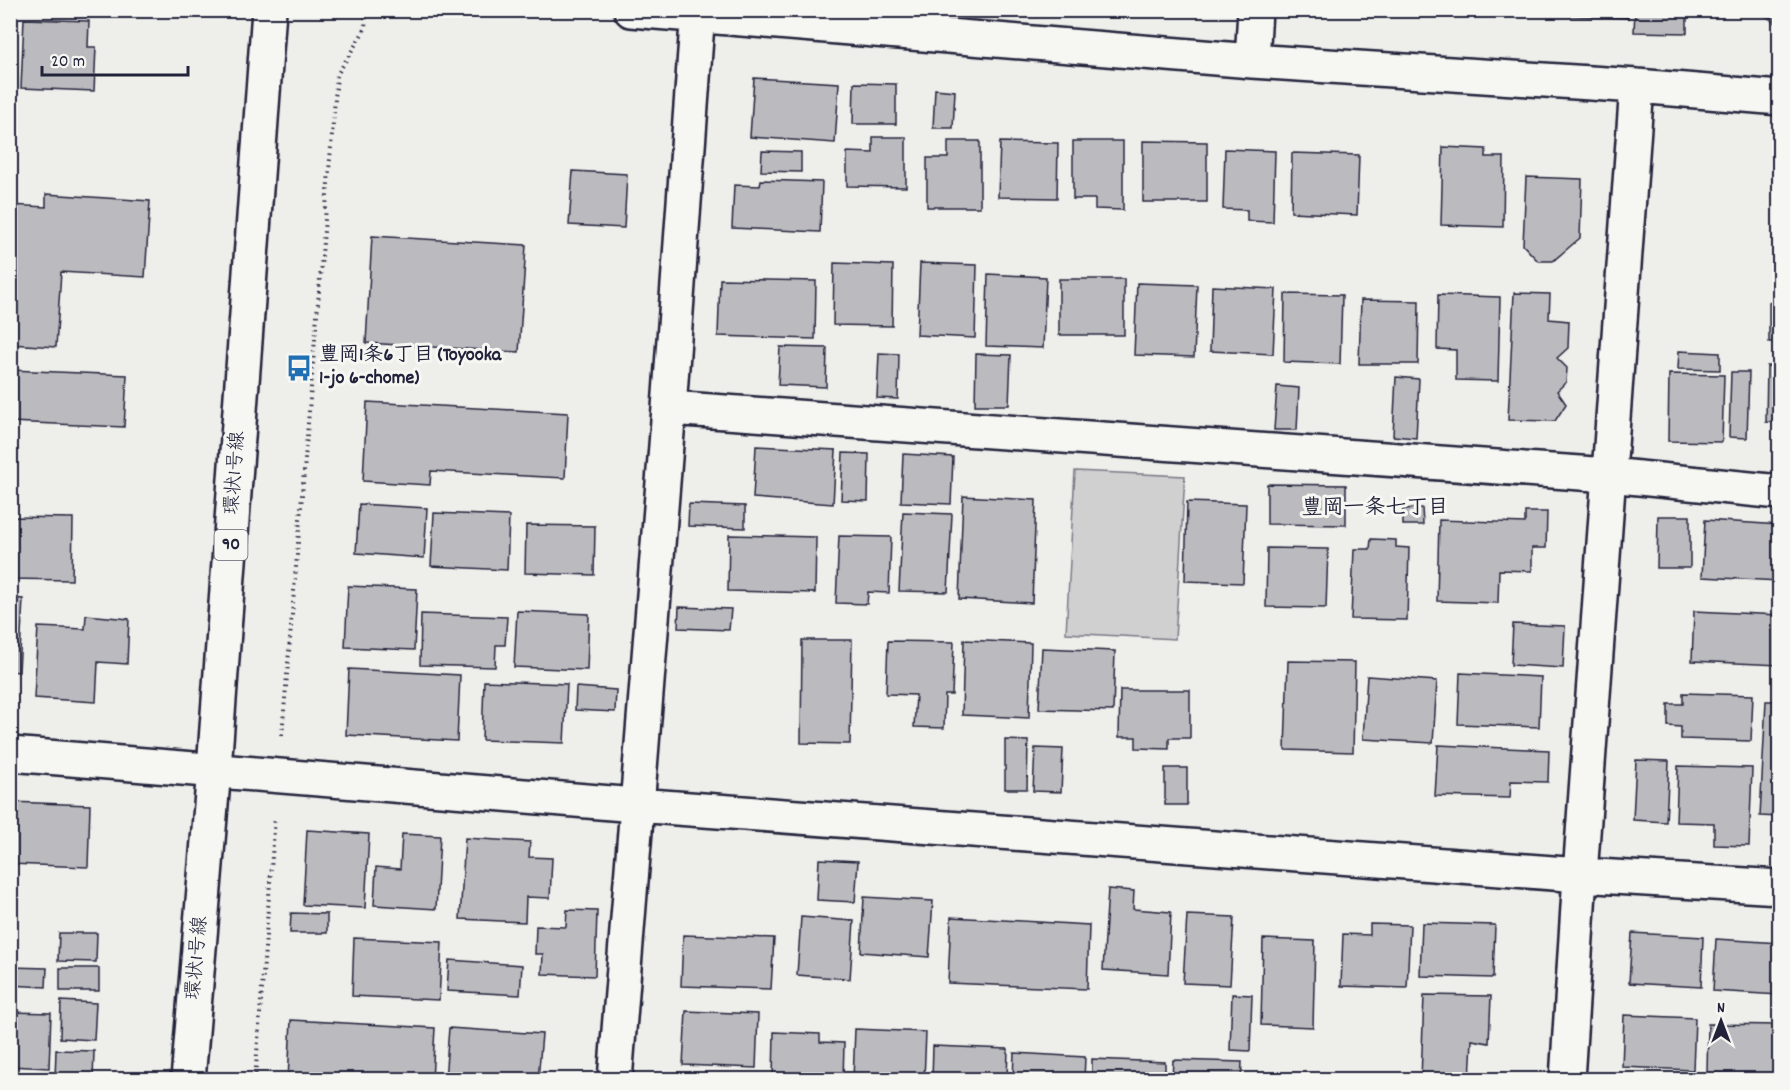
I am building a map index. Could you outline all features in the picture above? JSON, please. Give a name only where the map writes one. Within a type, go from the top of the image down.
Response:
[{"type":"street","name":"環状1号線","points":[[188,1080],[214,769],[269,10]]},
{"type":"street","points":[[631,10],[698,13],[1252,61],[1637,86],[1779,98]]},
{"type":"street","points":[[1252,61],[1255,10]]},
{"type":"street","points":[[615,1080],[698,13]]},
{"type":"street","points":[[1567,1080],[1637,86]]},
{"type":"street","points":[[669,408],[1609,475],[1779,492]]},
{"type":"street","points":[[10,754],[636,805],[1779,888]]},
{"type":"path","points":[[255,1080],[337,75],[365,30],[366,10]]},
{"type":"shaded area","points":[[1075,471],[1185,476],[1175,639],[1066,633]]},
{"type":"building","points":[[1554,10],[1628,10],[1628,18],[1553,15]]},
{"type":"building","points":[[1635,10],[1687,10],[1687,33],[1634,32]]},
{"type":"building","points":[[24,19],[89,21],[88,47],[96,47],[94,91],[21,88]]},
{"type":"building","points":[[754,78],[839,83],[835,143],[750,137]]},
{"type":"building","points":[[854,83],[896,84],[896,124],[853,124]]},
{"type":"building","points":[[935,89],[955,91],[953,128],[933,128]]},
{"type":"building","points":[[873,137],[906,137],[906,187],[847,186],[847,152],[873,153]]},
{"type":"building","points":[[948,141],[980,141],[980,207],[927,207],[927,158],[948,158]]},
{"type":"building","points":[[1073,141],[1123,141],[1123,210],[1095,209],[1095,199],[1073,199]]},
{"type":"building","points":[[1143,141],[1207,142],[1207,202],[1143,202]]},
{"type":"building","points":[[1000,142],[1058,143],[1057,198],[998,197]]},
{"type":"building","points":[[1443,147],[1486,149],[1486,157],[1504,157],[1503,227],[1441,225]]},
{"type":"building","points":[[1225,149],[1275,151],[1273,222],[1247,221],[1247,210],[1223,209]]},
{"type":"building","points":[[762,151],[801,152],[801,172],[761,171]]},
{"type":"building","points":[[1292,153],[1359,155],[1357,215],[1291,212]]},
{"type":"building","points":[[573,171],[627,174],[624,228],[569,225]]},
{"type":"building","points":[[1526,177],[1582,179],[1580,238],[1553,261],[1538,261],[1523,245]]},
{"type":"building","points":[[761,180],[822,182],[820,232],[732,228],[734,185],[760,186]]},
{"type":"building","points":[[46,194],[150,201],[145,277],[61,272],[56,347],[10,344],[10,205],[46,207]]},
{"type":"building","points":[[372,236],[526,245],[519,352],[366,343]]},
{"type":"building","points":[[834,263],[893,265],[892,326],[833,325]]},
{"type":"building","points":[[920,263],[977,265],[975,338],[917,335]]},
{"type":"building","points":[[988,274],[1046,277],[1043,348],[986,346]]},
{"type":"building","points":[[720,279],[816,281],[815,339],[718,336]]},
{"type":"building","points":[[1059,279],[1124,279],[1124,335],[1059,335]]},
{"type":"building","points":[[1137,283],[1197,285],[1194,357],[1134,355]]},
{"type":"building","points":[[1212,286],[1276,289],[1273,354],[1210,351]]},
{"type":"building","points":[[1514,293],[1550,294],[1549,319],[1569,321],[1568,348],[1557,358],[1567,368],[1566,382],[1557,391],[1566,404],[1555,421],[1508,420]]},
{"type":"building","points":[[1285,294],[1342,295],[1340,364],[1284,362]]},
{"type":"building","points":[[1438,295],[1500,297],[1498,381],[1456,380],[1456,350],[1437,349]]},
{"type":"building","points":[[1361,300],[1419,301],[1418,364],[1359,364]]},
{"type":"building","points":[[1769,302],[1780,302],[1780,342],[1769,342]]},
{"type":"building","points":[[780,347],[827,348],[826,387],[778,385]]},
{"type":"building","points":[[1679,351],[1720,353],[1720,370],[1678,369]]},
{"type":"building","points":[[879,353],[899,354],[898,399],[877,398]]},
{"type":"building","points":[[976,354],[1011,355],[1009,405],[975,405]]},
{"type":"building","points":[[1767,366],[1780,366],[1780,423],[1766,422]]},
{"type":"building","points":[[10,370],[127,375],[124,427],[10,422]]},
{"type":"building","points":[[1731,372],[1749,372],[1747,438],[1729,437]]},
{"type":"building","points":[[1669,374],[1724,375],[1722,442],[1668,441]]},
{"type":"building","points":[[1396,377],[1419,379],[1416,438],[1393,436]]},
{"type":"building","points":[[1277,386],[1299,388],[1297,430],[1274,430]]},
{"type":"building","points":[[367,402],[568,413],[565,478],[431,471],[430,485],[363,481]]},
{"type":"building","points":[[756,446],[836,450],[833,504],[753,498]]},
{"type":"building","points":[[843,453],[869,454],[868,501],[841,500]]},
{"type":"building","points":[[903,454],[953,457],[951,504],[901,502]]},
{"type":"building","points":[[1267,484],[1346,485],[1346,525],[1267,524]]},
{"type":"building","points":[[963,496],[1036,500],[1032,603],[959,599]]},
{"type":"building","points":[[1187,502],[1246,504],[1243,583],[1185,581]]},
{"type":"building","points":[[359,504],[427,508],[424,558],[356,553]]},
{"type":"building","points":[[689,504],[745,506],[745,528],[688,526]]},
{"type":"building","points":[[1422,508],[1423,525],[1403,525],[1403,509]]},
{"type":"building","points":[[903,512],[952,514],[948,592],[899,591]]},
{"type":"building","points":[[1525,512],[1547,512],[1546,548],[1532,548],[1532,571],[1499,570],[1498,603],[1437,601],[1439,520],[1525,523]]},
{"type":"building","points":[[434,513],[509,516],[507,570],[431,566]]},
{"type":"building","points":[[1658,516],[1690,516],[1690,568],[1657,568]]},
{"type":"building","points":[[10,517],[73,518],[72,580],[10,579]]},
{"type":"building","points":[[1705,520],[1780,525],[1780,581],[1702,577]]},
{"type":"building","points":[[526,525],[595,526],[594,575],[525,573]]},
{"type":"building","points":[[729,535],[816,537],[815,593],[728,591]]},
{"type":"building","points":[[839,536],[891,537],[889,593],[868,592],[867,604],[836,603]]},
{"type":"building","points":[[1371,539],[1396,540],[1396,547],[1409,548],[1407,620],[1351,619],[1354,549],[1370,549]]},
{"type":"building","points":[[1267,548],[1328,549],[1326,608],[1266,607]]},
{"type":"building","points":[[348,586],[417,589],[414,650],[345,647]]},
{"type":"building","points":[[10,598],[23,599],[19,672],[10,671]]},
{"type":"building","points":[[679,607],[731,609],[729,630],[678,628]]},
{"type":"building","points":[[517,611],[589,614],[587,670],[514,667]]},
{"type":"building","points":[[1694,611],[1780,615],[1780,665],[1692,661]]},
{"type":"building","points":[[421,614],[507,617],[505,645],[496,645],[495,667],[420,665]]},
{"type":"building","points":[[86,615],[129,619],[127,664],[98,662],[96,702],[34,698],[38,627],[85,629]]},
{"type":"building","points":[[1513,624],[1565,626],[1563,668],[1511,665]]},
{"type":"building","points":[[802,640],[852,640],[850,744],[801,743]]},
{"type":"building","points":[[964,640],[1031,643],[1029,718],[962,715]]},
{"type":"building","points":[[888,641],[954,642],[952,695],[945,695],[944,728],[914,727],[916,695],[886,694]]},
{"type":"building","points":[[1042,648],[1115,651],[1113,711],[1039,709]]},
{"type":"building","points":[[1288,661],[1355,662],[1353,752],[1285,750]]},
{"type":"building","points":[[349,669],[460,675],[457,741],[346,735]]},
{"type":"building","points":[[1460,673],[1541,677],[1539,727],[1458,724]]},
{"type":"building","points":[[1367,676],[1437,681],[1433,743],[1363,739]]},
{"type":"building","points":[[484,681],[567,684],[564,743],[482,740]]},
{"type":"building","points":[[576,687],[616,690],[615,712],[575,710]]},
{"type":"building","points":[[1120,690],[1190,690],[1190,738],[1169,738],[1169,749],[1136,748],[1136,737],[1119,737]]},
{"type":"building","points":[[1683,693],[1753,695],[1751,741],[1681,739],[1681,727],[1668,726],[1668,704],[1683,704]]},
{"type":"building","points":[[1766,701],[1780,701],[1780,817],[1760,816]]},
{"type":"building","points":[[1005,740],[1028,741],[1027,789],[1005,789]]},
{"type":"building","points":[[1438,745],[1549,750],[1548,782],[1511,781],[1510,798],[1435,796]]},
{"type":"building","points":[[1035,748],[1063,749],[1061,792],[1033,791]]},
{"type":"building","points":[[1636,760],[1669,761],[1666,822],[1633,820]]},
{"type":"building","points":[[1678,766],[1752,768],[1749,846],[1714,845],[1714,823],[1676,822]]},
{"type":"building","points":[[1165,768],[1187,768],[1187,805],[1165,805]]},
{"type":"building","points":[[10,802],[90,805],[88,867],[10,864]]},
{"type":"building","points":[[307,830],[369,834],[365,908],[303,905]]},
{"type":"building","points":[[402,834],[440,836],[436,909],[374,905],[376,867],[400,869]]},
{"type":"building","points":[[465,838],[530,842],[529,857],[552,858],[550,898],[526,897],[525,922],[460,919]]},
{"type":"building","points":[[819,859],[858,861],[855,902],[817,900]]},
{"type":"building","points":[[1108,889],[1134,891],[1133,909],[1171,912],[1168,974],[1103,970]]},
{"type":"building","points":[[864,897],[933,901],[929,957],[861,952]]},
{"type":"building","points":[[567,910],[597,911],[595,976],[542,974],[543,954],[535,954],[536,926],[566,927]]},
{"type":"building","points":[[291,913],[327,914],[327,933],[290,933]]},
{"type":"building","points":[[1187,915],[1234,917],[1230,985],[1183,983]]},
{"type":"building","points":[[801,917],[854,921],[850,979],[797,975]]},
{"type":"building","points":[[951,917],[1089,925],[1087,989],[948,983]]},
{"type":"building","points":[[1422,923],[1495,925],[1493,978],[1420,976]]},
{"type":"building","points":[[1370,924],[1410,925],[1407,988],[1341,986],[1343,934],[1370,935]]},
{"type":"building","points":[[59,933],[97,933],[96,962],[58,961]]},
{"type":"building","points":[[1632,933],[1703,937],[1701,987],[1629,983]]},
{"type":"building","points":[[683,935],[774,938],[771,989],[681,986]]},
{"type":"building","points":[[354,938],[442,942],[439,1000],[352,996]]},
{"type":"building","points":[[1263,939],[1315,941],[1313,1027],[1261,1025]]},
{"type":"building","points":[[1716,939],[1780,943],[1780,995],[1713,991]]},
{"type":"building","points":[[449,960],[522,965],[520,995],[447,991]]},
{"type":"building","points":[[10,967],[47,968],[46,987],[10,985]]},
{"type":"building","points":[[60,968],[99,968],[99,991],[60,991]]},
{"type":"building","points":[[1232,994],[1252,995],[1250,1051],[1230,1050]]},
{"type":"building","points":[[1424,995],[1491,996],[1489,1043],[1472,1040],[1470,1080],[1421,1080]]},
{"type":"building","points":[[61,1001],[96,1003],[94,1040],[60,1038]]},
{"type":"building","points":[[686,1011],[758,1014],[756,1068],[683,1065]]},
{"type":"building","points":[[10,1012],[51,1013],[49,1068],[10,1066]]},
{"type":"building","points":[[1624,1015],[1695,1018],[1693,1070],[1622,1067]]},
{"type":"building","points":[[291,1020],[435,1028],[432,1080],[288,1080]]},
{"type":"building","points":[[1708,1024],[1780,1025],[1780,1075],[1707,1073]]},
{"type":"building","points":[[449,1028],[542,1034],[538,1080],[445,1080]]},
{"type":"building","points":[[855,1029],[926,1032],[924,1080],[853,1080]]},
{"type":"building","points":[[774,1032],[820,1034],[820,1042],[844,1043],[843,1080],[773,1080]]},
{"type":"building","points":[[933,1046],[1008,1049],[1007,1080],[932,1080]]},
{"type":"building","points":[[56,1050],[94,1051],[93,1080],[55,1080]]},
{"type":"building","points":[[1014,1053],[1085,1057],[1084,1080],[1013,1080]]},
{"type":"building","points":[[1092,1059],[1165,1062],[1165,1080],[1092,1080]]},
{"type":"building","points":[[1173,1060],[1242,1062],[1241,1080],[1172,1080]]},
{"type":"building","points":[[1268,1073],[1321,1074],[1321,1080],[1268,1080]]},
{"type":"building","points":[[1340,1075],[1405,1077],[1404,1080],[1340,1080]]},
{"type":"waterway","points":[[1769,10],[1780,19]]},
{"type":"place","name":"豊岡1条6丁目 (Toyooka 1-jo 6-chome)","points":[[299,368]]},
{"type":"district","name":"豊岡一条七丁目","points":[[1375,509]]}]
